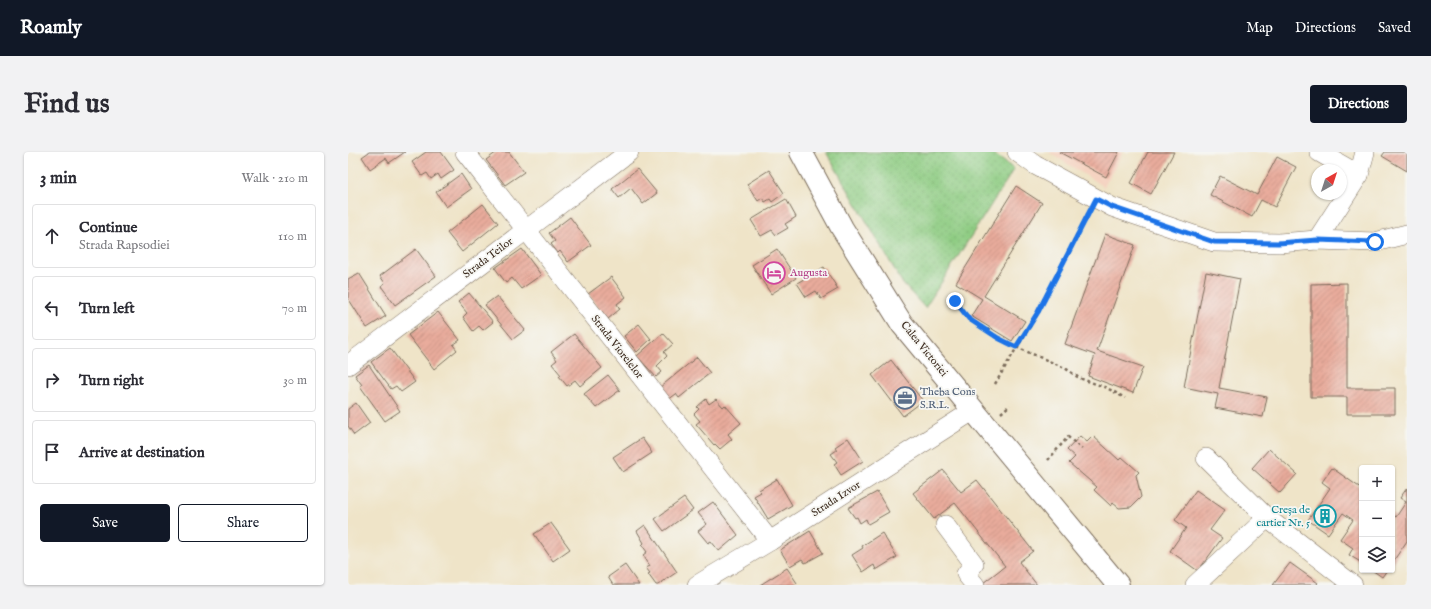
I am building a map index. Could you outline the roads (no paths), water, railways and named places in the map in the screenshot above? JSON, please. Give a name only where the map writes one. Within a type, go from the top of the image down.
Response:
[{"type":"main road","name":"Calea Victoriei","points":[[801,152],[842,228],[902,324],[1118,585]]},
{"type":"street","name":"Strada Viorelelor","points":[[465,152],[770,541]]},
{"type":"street","name":"Strada Teilor","points":[[348,365],[629,152]]},
{"type":"street","points":[[1017,152],[1034,165],[1112,207],[1214,242],[1278,243],[1317,240],[1375,242],[1407,234]]},
{"type":"street","points":[[1319,152],[1359,175]]},
{"type":"street","points":[[1317,240],[1359,175],[1365,152]]},
{"type":"street","name":"Strada Izvor","points":[[697,585],[770,541],[974,410]]},
{"type":"street","points":[[1206,458],[1267,518],[1354,585]]},
{"type":"street","points":[[1195,585],[1267,518]]},
{"type":"street","points":[[945,525],[974,564],[966,574],[974,585]]},
{"type":"place","name":"Augusta","points":[[774,273]]},
{"type":"place","name":"Theba Cons S.R.L.","points":[[905,398]]},
{"type":"place","name":"Creșa de cartier Nr. 5","points":[[1325,516]]}]
